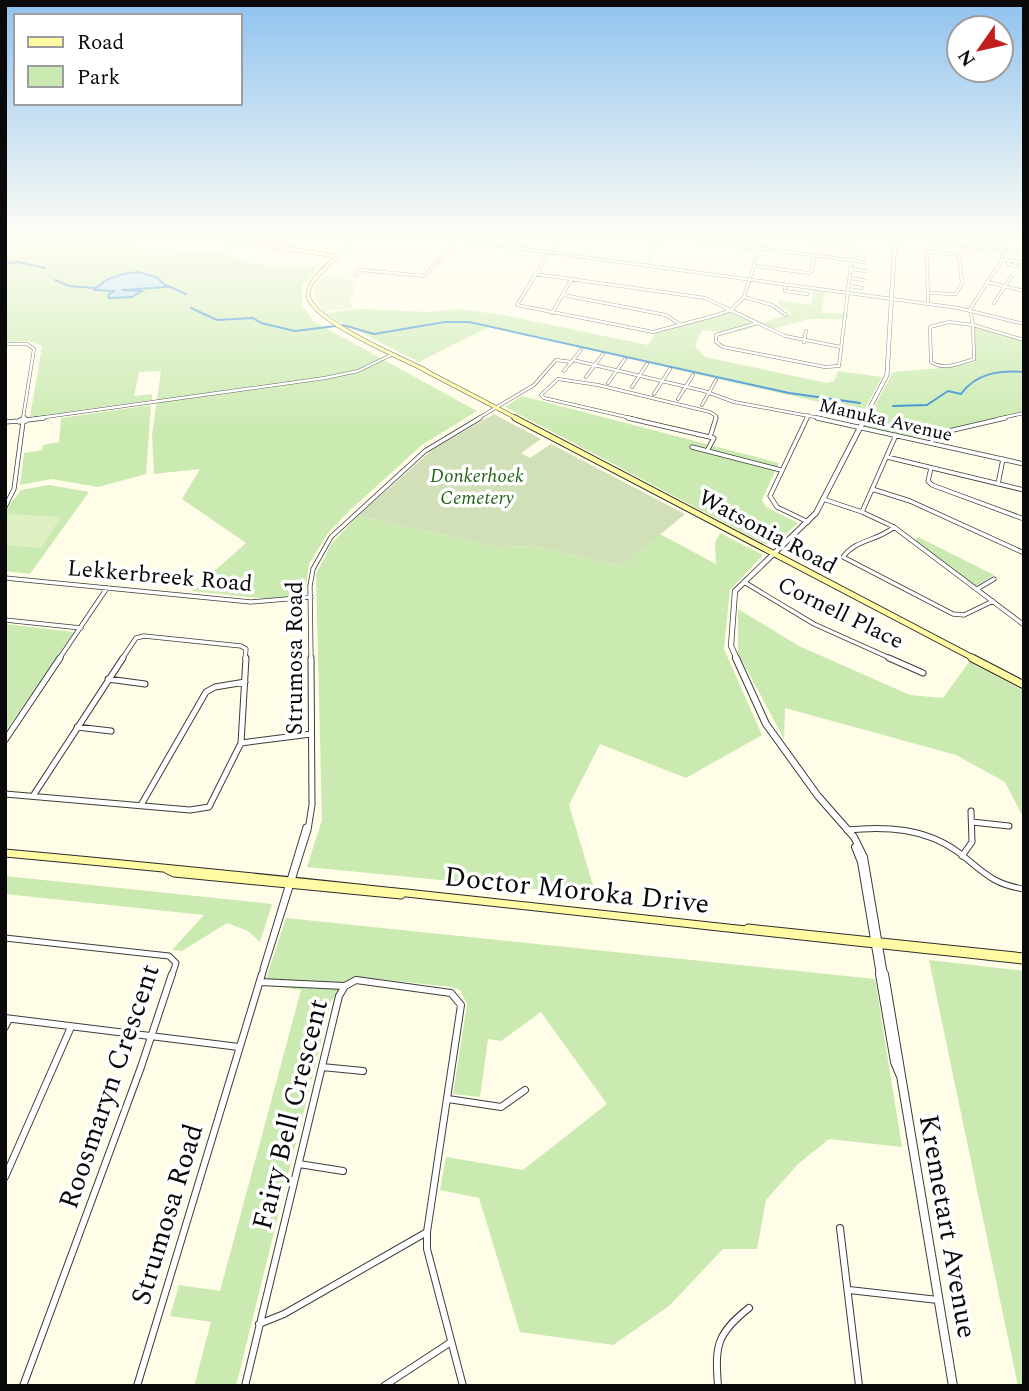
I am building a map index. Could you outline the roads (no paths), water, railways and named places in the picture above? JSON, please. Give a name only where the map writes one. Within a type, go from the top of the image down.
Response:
[{"type":"main road","name":"Watsonia Road","points":[[310,301],[312,306],[328,320],[1024,685]]},
{"type":"main road","name":"Doctor Moroka Drive","points":[[5,853],[165,869],[174,873],[290,881],[389,895],[407,894],[1024,958]]},
{"type":"street","points":[[518,301],[518,306],[651,332],[730,310],[740,301]]},
{"type":"street","points":[[552,313],[559,301]]},
{"type":"street","points":[[593,301],[666,315],[682,325]]},
{"type":"street","points":[[711,301],[804,342],[841,347]]},
{"type":"street","points":[[758,301],[772,305],[786,315]]},
{"type":"street","points":[[757,323],[716,335],[716,342],[723,347],[838,368],[848,301]]},
{"type":"street","points":[[743,581],[808,522],[823,499],[889,369],[892,301]]},
{"type":"street","points":[[906,301],[971,310],[1024,324]]},
{"type":"street","points":[[976,301],[971,310],[973,327],[974,359],[946,367],[935,366],[931,362],[931,325],[949,321],[973,327],[1024,340]]},
{"type":"street","points":[[804,342],[806,331]]},
{"type":"street","points":[[5,506],[14,489],[34,349],[24,344],[6,344]]},
{"type":"street","points":[[564,371],[581,349]]},
{"type":"street","points":[[5,422],[325,378],[358,371],[393,354]]},
{"type":"street","points":[[586,377],[603,354]]},
{"type":"street","points":[[608,383],[625,359]]},
{"type":"street","name":"Strumosa Road","points":[[136,1386],[308,825],[312,805],[313,569],[331,537],[344,523],[425,451],[534,385],[556,360],[573,361]]},
{"type":"street","name":"Manuka Avenue","points":[[573,361],[685,386],[742,405],[808,415],[1024,464]]},
{"type":"street","points":[[632,387],[647,364]]},
{"type":"street","points":[[654,394],[670,369]]},
{"type":"street","points":[[678,399],[693,374]]},
{"type":"street","points":[[707,451],[714,438],[541,395],[558,379],[598,385],[710,412],[716,416],[710,437]]},
{"type":"street","points":[[702,405],[716,380]]},
{"type":"street","points":[[931,443],[936,433],[1024,413]]},
{"type":"street","points":[[808,415],[771,494],[773,502],[808,522]]},
{"type":"street","points":[[862,512],[896,435]]},
{"type":"street","points":[[692,447],[781,470]]},
{"type":"street","points":[[887,457],[1024,490]]},
{"type":"street","points":[[998,484],[1003,459]]},
{"type":"street","points":[[931,468],[928,481],[932,485],[1024,519]]},
{"type":"street","points":[[5,490],[14,489]]},
{"type":"street","points":[[872,489],[910,501],[1024,554]]},
{"type":"street","points":[[823,499],[862,512],[894,527],[1023,623]]},
{"type":"street","points":[[894,527],[885,536],[852,545],[843,557],[953,614],[964,615],[993,601]]},
{"type":"street","name":"Lekkerbreek Road","points":[[5,578],[257,603],[311,597]]},
{"type":"street","points":[[977,589],[995,579]]},
{"type":"street","name":"Cornell Place","points":[[743,581],[814,624],[923,673]]},
{"type":"street","name":"Kremetart Avenue","points":[[743,581],[735,591],[730,641],[736,661],[772,736],[845,828],[861,862],[953,1386]]},
{"type":"street","points":[[5,740],[107,588]]},
{"type":"street","points":[[5,620],[80,628]]},
{"type":"street","points":[[5,794],[197,809],[209,807],[242,743],[247,651],[243,646],[144,636],[133,640],[33,796]]},
{"type":"street","points":[[108,679],[145,684]]},
{"type":"street","points":[[142,805],[206,692],[215,687],[246,682]]},
{"type":"street","points":[[77,727],[111,731]]},
{"type":"street","points":[[242,743],[311,734]]},
{"type":"street","points":[[962,856],[973,847],[971,811]]},
{"type":"street","points":[[972,822],[1009,826]]},
{"type":"street","points":[[845,828],[897,828],[939,841],[962,856],[993,884],[1024,889]]},
{"type":"street","name":"Roosmaryn Crescent","points":[[5,938],[163,955],[172,958],[176,967],[23,1386]]},
{"type":"street","points":[[261,978],[345,986]]},
{"type":"street","name":"Fairy Bell Crescent","points":[[245,1386],[339,996],[345,986],[353,981],[364,980],[451,993],[458,998],[461,1015],[427,1233],[427,1249],[463,1386]]},
{"type":"street","points":[[5,1027],[7,1018],[239,1047]]},
{"type":"street","points":[[5,1177],[71,1027]]},
{"type":"street","points":[[322,1066],[363,1071]]},
{"type":"street","points":[[448,1099],[501,1107],[525,1090]]},
{"type":"street","points":[[299,1164],[343,1171]]},
{"type":"street","points":[[840,1228],[859,1386]]},
{"type":"street","points":[[260,1324],[284,1314],[427,1233]]},
{"type":"street","points":[[849,1290],[939,1300]]},
{"type":"street","points":[[718,1386],[717,1339],[725,1327],[749,1308]]},
{"type":"street","points":[[384,1386],[451,1342]]},
{"type":"waterway","points":[[191,308],[217,320],[253,318],[261,323],[295,331],[336,326]]},
{"type":"waterway","points":[[343,325],[374,334],[445,322],[469,322],[789,393],[860,403]]},
{"type":"waterway","points":[[893,406],[927,405],[948,391],[961,394],[974,381],[989,374],[1024,372]]},
{"type":"park label","name":"Donkerhoek Cemetery","points":[[477,486]]}]
